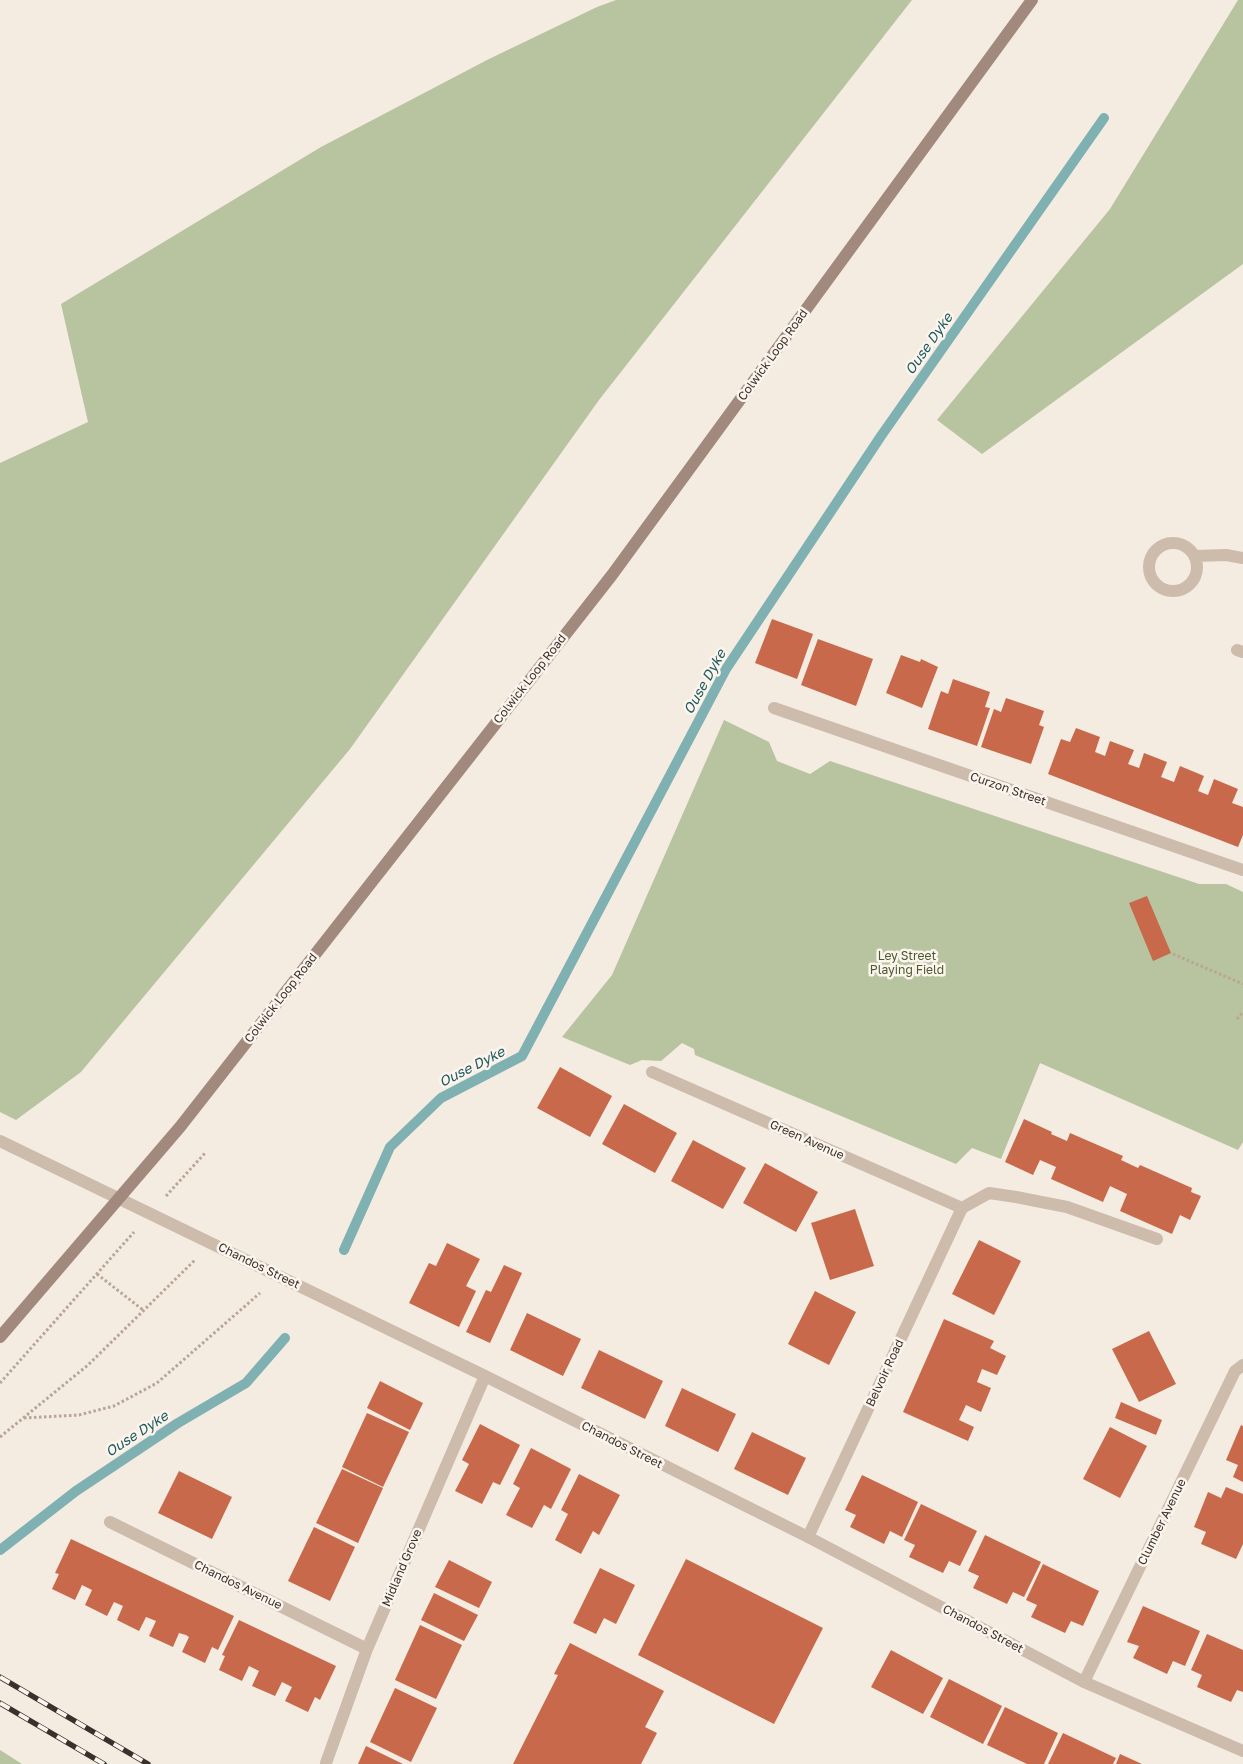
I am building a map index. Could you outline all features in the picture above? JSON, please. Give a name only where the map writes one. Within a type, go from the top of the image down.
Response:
[{"type":"main road","name":"Colwick Loop Road","points":[[0,1337],[180,1127],[612,575],[1032,0]]},
{"type":"street","points":[[1194,556],[1226,554],[1243,558]]},
{"type":"street","name":"Curzon Street","points":[[774,708],[1243,870]]},
{"type":"street","name":"Green Avenue","points":[[652,1072],[962,1208]]},
{"type":"street","name":"Chandos Street","points":[[0,1141],[485,1376],[808,1537],[1084,1682],[1243,1751]]},
{"type":"street","points":[[962,1208],[989,1193],[1016,1197],[1067,1207],[1157,1239]]},
{"type":"street","name":"Belvoir Road","points":[[808,1537],[962,1208]]},
{"type":"street","name":"Clumber Avenue","points":[[1084,1682],[1235,1372],[1243,1365]]},
{"type":"street","name":"Midland Grove","points":[[326,1763],[367,1648],[485,1376]]},
{"type":"street","name":"Chandos Avenue","points":[[110,1522],[367,1648]]},
{"type":"path","points":[[1173,954],[1243,984]]},
{"type":"path","points":[[1236,1020],[1243,1012]]},
{"type":"path","points":[[0,1437],[88,1365],[212,1244]]},
{"type":"path","points":[[97,1274],[144,1311]]},
{"type":"path","points":[[24,1418],[79,1415],[114,1406],[157,1382],[280,1276]]},
{"type":"path","points":[[0,1383],[66,1309]]},
{"type":"green space","points":[[616,0],[912,0],[599,400],[350,749],[81,1072],[16,1120],[0,1112],[0,463],[88,422],[61,304],[321,147],[487,60],[597,7]]},
{"type":"green space","points":[[1238,0],[1243,0],[1243,264],[982,454],[937,420],[1110,209]]},
{"type":"green space","name":"Ley Street Playing Field","points":[[724,720],[769,742],[777,761],[810,774],[830,761],[1199,884],[1226,884],[1243,892],[1243,1142],[1238,1150],[1040,1063],[1001,1159],[972,1148],[956,1164],[695,1055],[694,1049],[682,1043],[661,1061],[642,1060],[630,1065],[562,1037],[612,975]]},
{"type":"green space","points":[[0,1750],[22,1764],[0,1764]]},
{"type":"building","points":[[772,619],[813,634],[797,679],[755,663]]},
{"type":"building","points":[[818,639],[873,659],[856,706],[801,685]]},
{"type":"building","points":[[901,655],[920,662],[921,659],[938,667],[922,708],[886,693]]},
{"type":"building","points":[[953,679],[990,692],[985,707],[990,708],[977,746],[928,729],[941,691],[948,694]]},
{"type":"building","points":[[1006,698],[1044,711],[1039,725],[1044,727],[1031,764],[981,747],[994,709],[1001,712]]},
{"type":"building","points":[[1076,728],[1100,737],[1095,752],[1105,756],[1110,741],[1134,750],[1128,764],[1139,768],[1144,753],[1167,762],[1161,777],[1174,782],[1180,766],[1204,776],[1198,791],[1208,795],[1214,779],[1238,789],[1232,803],[1243,807],[1243,835],[1238,847],[1048,774],[1061,739],[1070,742]]},
{"type":"building","points":[[1147,896],[1171,953],[1153,961],[1129,903]]},
{"type":"building","points":[[560,1067],[612,1096],[590,1137],[537,1108]]},
{"type":"building","points":[[624,1104],[677,1133],[655,1173],[602,1144]]},
{"type":"building","points":[[1024,1119],[1067,1141],[1070,1133],[1123,1156],[1121,1160],[1138,1168],[1140,1165],[1192,1188],[1191,1192],[1201,1196],[1190,1220],[1180,1215],[1172,1234],[1120,1211],[1127,1194],[1110,1186],[1103,1202],[1051,1179],[1056,1167],[1040,1160],[1033,1175],[1005,1162]]},
{"type":"building","points":[[693,1140],[746,1168],[723,1209],[671,1181]]},
{"type":"building","points":[[765,1163],[818,1192],[796,1232],[743,1203]]},
{"type":"building","points":[[855,1209],[874,1266],[830,1280],[811,1223]]},
{"type":"building","points":[[979,1240],[1021,1261],[994,1315],[952,1294]]},
{"type":"building","points":[[447,1243],[480,1259],[466,1286],[476,1291],[459,1327],[409,1303],[429,1263],[436,1266]]},
{"type":"building","points":[[504,1265],[522,1273],[490,1343],[466,1332],[486,1290],[491,1292]]},
{"type":"building","points":[[815,1291],[856,1312],[829,1365],[788,1344]]},
{"type":"building","points":[[527,1313],[581,1339],[563,1376],[510,1350]]},
{"type":"building","points":[[944,1319],[994,1341],[990,1348],[1006,1356],[997,1375],[982,1369],[977,1382],[991,1388],[981,1412],[966,1405],[959,1420],[974,1427],[968,1441],[903,1412]]},
{"type":"building","points":[[1149,1331],[1176,1384],[1139,1402],[1112,1349]]},
{"type":"building","points":[[599,1350],[663,1381],[645,1419],[581,1388]]},
{"type":"building","points":[[380,1381],[423,1403],[410,1430],[367,1408]]},
{"type":"building","points":[[682,1388],[736,1414],[718,1452],[665,1426]]},
{"type":"building","points":[[1121,1402],[1162,1420],[1156,1435],[1115,1418]]},
{"type":"building","points":[[367,1413],[409,1432],[383,1487],[342,1467]]},
{"type":"building","points":[[480,1424],[520,1445],[500,1485],[493,1482],[482,1504],[455,1491],[469,1464],[462,1460]]},
{"type":"building","points":[[1241,1425],[1243,1426],[1243,1482],[1233,1477],[1238,1465],[1226,1460]]},
{"type":"building","points":[[1110,1427],[1147,1446],[1120,1498],[1083,1479]]},
{"type":"building","points":[[752,1432],[806,1458],[788,1495],[734,1469]]},
{"type":"building","points":[[531,1448],[571,1469],[551,1509],[544,1505],[532,1528],[506,1515],[520,1488],[513,1484]]},
{"type":"building","points":[[342,1469],[383,1488],[358,1543],[316,1523]]},
{"type":"building","points":[[179,1471],[232,1497],[212,1539],[158,1513]]},
{"type":"building","points":[[579,1474],[620,1495],[599,1535],[593,1531],[581,1554],[555,1540],[568,1514],[561,1510]]},
{"type":"building","points":[[862,1475],[918,1502],[902,1537],[890,1531],[884,1544],[850,1527],[856,1515],[845,1510]]},
{"type":"building","points":[[1226,1487],[1243,1494],[1243,1544],[1236,1559],[1201,1544],[1206,1532],[1194,1527],[1208,1492],[1221,1498]]},
{"type":"building","points":[[921,1504],[977,1531],[960,1566],[949,1561],[943,1573],[909,1557],[915,1545],[904,1540]]},
{"type":"building","points":[[314,1527],[355,1547],[330,1601],[288,1581]]},
{"type":"building","points":[[985,1535],[1041,1562],[1024,1597],[1013,1592],[1007,1604],[973,1588],[979,1576],[968,1571]]},
{"type":"building","points":[[71,1539],[234,1616],[218,1650],[212,1647],[205,1663],[182,1652],[189,1637],[186,1635],[179,1633],[173,1647],[149,1636],[156,1621],[146,1617],[139,1631],[117,1620],[123,1606],[114,1602],[107,1616],[85,1605],[92,1590],[82,1585],[75,1600],[52,1589],[59,1574],[55,1573]]},
{"type":"building","points":[[686,1559],[823,1628],[774,1724],[638,1655]]},
{"type":"building","points":[[449,1560],[492,1582],[479,1608],[435,1587]]},
{"type":"building","points":[[1043,1564],[1099,1591],[1083,1626],[1071,1621],[1065,1633],[1031,1617],[1037,1605],[1026,1600]]},
{"type":"building","points":[[600,1568],[635,1585],[616,1624],[604,1618],[596,1634],[573,1623]]},
{"type":"building","points":[[434,1593],[478,1615],[464,1641],[421,1620]]},
{"type":"building","points":[[1143,1606],[1200,1631],[1185,1666],[1173,1661],[1167,1674],[1133,1658],[1139,1646],[1127,1642]]},
{"type":"building","points":[[239,1620],[336,1666],[320,1700],[315,1697],[308,1712],[285,1701],[292,1687],[282,1682],[275,1696],[252,1686],[259,1671],[249,1666],[242,1681],[219,1670],[225,1656],[222,1655]]},
{"type":"building","points":[[420,1625],[462,1645],[436,1699],[395,1680]]},
{"type":"building","points":[[1207,1634],[1243,1650],[1243,1692],[1237,1690],[1231,1702],[1197,1687],[1202,1675],[1191,1670]]},
{"type":"building","points":[[570,1643],[664,1691],[645,1727],[657,1733],[641,1764],[513,1764],[558,1675],[554,1674]]},
{"type":"building","points":[[891,1650],[943,1678],[923,1714],[871,1687]]},
{"type":"building","points":[[949,1679],[1002,1706],[983,1744],[930,1717]]},
{"type":"building","points":[[395,1688],[437,1708],[411,1762],[370,1742]]},
{"type":"building","points":[[1005,1707],[1058,1733],[1044,1764],[1027,1764],[987,1745]]},
{"type":"building","points":[[1063,1733],[1116,1758],[1113,1764],[1048,1764]]},
{"type":"building","points":[[366,1746],[403,1764],[358,1764]]},
{"type":"building","points":[[1120,1754],[1142,1764],[1116,1764]]},
{"type":"waterway","name":"Ouse Dyke","points":[[344,1250],[390,1147],[441,1098],[522,1056],[726,669],[881,436],[1104,118]]},
{"type":"waterway","name":"Ouse Dyke","points":[[0,1550],[76,1491],[178,1423],[246,1383],[285,1338]]},
{"type":"railway","points":[[0,1677],[148,1764]]},
{"type":"railway","points":[[0,1703],[104,1764]]}]
